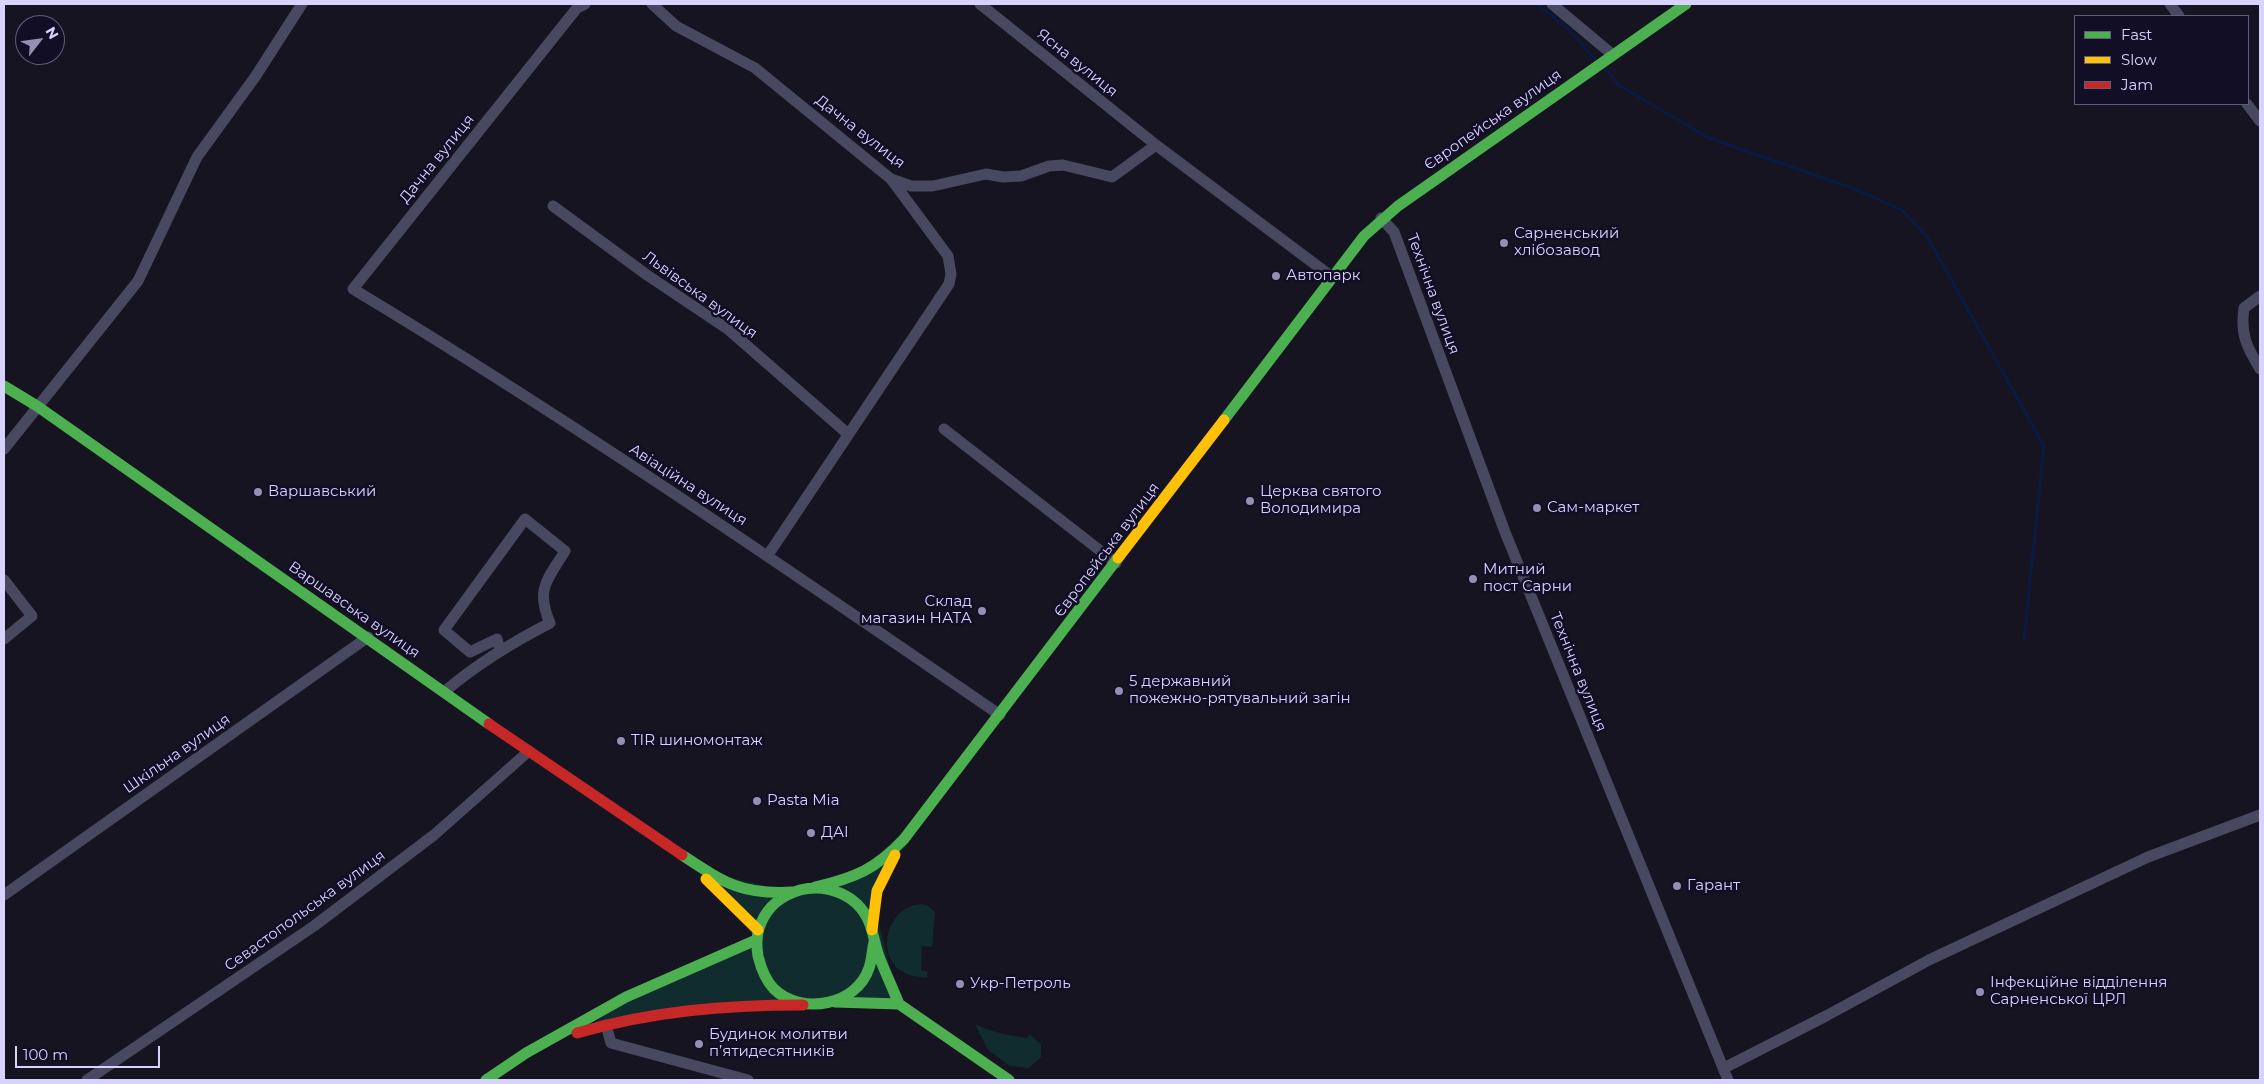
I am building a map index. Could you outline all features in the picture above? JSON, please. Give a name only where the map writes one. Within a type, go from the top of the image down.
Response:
[{"type":"main road","name":"Європейська вулиця","points":[[812,887],[857,877],[872,870],[888,857],[904,839],[1364,236],[1382,218],[1686,4]]},
{"type":"main road","name":"Варшавська вулиця","points":[[4,386],[37,406],[444,692],[687,858]]},
{"type":"main road","name":"Європейська вулиця","points":[[873,936],[877,891],[904,839]]},
{"type":"main road","points":[[687,858],[730,884],[746,890],[774,894],[812,887],[831,889],[852,900],[864,914],[899,1004]]},
{"type":"main road","points":[[687,858],[757,935]]},
{"type":"main road","points":[[792,892],[773,904],[764,916],[757,935],[756,953],[765,978],[785,997],[812,1006]]},
{"type":"main road","points":[[486,1080],[526,1053],[626,998],[757,935]]},
{"type":"main road","points":[[835,1002],[844,998],[861,983],[872,962],[873,936]]},
{"type":"main road","points":[[526,1053],[556,1040],[659,1012],[723,1005],[812,1006],[835,1002],[899,1004],[1010,1080]]},
{"type":"street","points":[[4,449],[138,281],[197,157],[302,4]]},
{"type":"street","name":"Дачна вулиця","points":[[353,289],[577,8],[585,4]]},
{"type":"street","name":"Дачна вулиця","points":[[652,4],[676,26],[756,68],[891,178],[911,186],[933,186],[986,174],[1003,177],[1021,176],[1049,166],[1063,165],[1112,177],[1156,145]]},
{"type":"street","name":"Ясна вулиця","points":[[980,4],[1156,145]]},
{"type":"street","points":[[1552,4],[1609,57]]},
{"type":"street","points":[[2170,4],[2179,15]]},
{"type":"street","points":[[2248,105],[2260,121]]},
{"type":"street","points":[[1156,145],[1332,277]]},
{"type":"street","points":[[768,556],[949,284],[951,274],[948,256],[891,178]]},
{"type":"street","name":"Львівська вулиця","points":[[553,206],[646,275],[729,330],[848,434]]},
{"type":"street","name":"Технічна вулиця","points":[[1382,218],[1394,232],[1505,532],[1728,1080]]},
{"type":"street","name":"Авіаційна вулиця","points":[[353,289],[464,356],[768,556],[1000,715]]},
{"type":"street","points":[[2260,296],[2244,308],[2241,326],[2248,349],[2260,369]]},
{"type":"street","points":[[944,428],[1116,563]]},
{"type":"street","points":[[444,692],[475,666],[550,623],[543,606],[544,588],[565,550],[525,518],[444,630],[470,652],[497,639],[500,650]]},
{"type":"street","points":[[4,580],[32,616],[4,639]]},
{"type":"street","name":"Шкільна вулиця","points":[[4,895],[368,637]]},
{"type":"street","name":"Севастопольська вулиця","points":[[87,1080],[314,926],[434,835],[529,751]]},
{"type":"street","points":[[1724,1068],[1826,1016],[1929,960],[2133,864],[2260,815]]},
{"type":"street","points":[[606,1025],[611,1043],[748,1080]]},
{"type":"green space","points":[[888,857],[874,904],[899,1004],[774,1005],[588,1029],[626,997],[756,940],[711,873],[792,892]]},
{"type":"green space","points":[[920,904],[927,905],[935,912],[932,947],[922,946],[921,970],[928,972],[927,978],[910,975],[900,970],[892,962],[887,942],[893,921],[909,907]]},
{"type":"green space","points":[[975,1024],[1007,1035],[1028,1038],[1029,1034],[1041,1044],[1041,1057],[1029,1068],[1010,1066],[988,1050]]},
{"type":"waterway","points":[[1537,4],[1569,30],[1597,61]]},
{"type":"waterway","points":[[1605,69],[1620,86],[1709,138],[1852,188],[1902,210],[1928,238],[2044,446],[2024,639]]},
{"type":"traffic: fast","points":[[1224,420],[1364,236],[1398,206],[1686,4]]},
{"type":"traffic: fast","points":[[4,386],[37,406],[489,724]]},
{"type":"traffic: fast","points":[[815,887],[842,880],[864,871],[884,858],[904,839],[1118,558]]},
{"type":"traffic: fast","points":[[682,855],[709,873],[733,885],[759,891],[792,892]]},
{"type":"traffic: fast","points":[[874,942],[871,962],[863,981],[853,991],[841,998],[813,1004],[799,1002],[786,997],[774,989],[768,982],[762,969],[757,943],[758,931],[764,917],[772,906],[782,898],[794,892],[810,888],[821,888],[840,893],[857,905],[869,922],[878,954],[899,1004]]},
{"type":"traffic: fast","points":[[486,1080],[526,1053],[626,997],[756,940]]},
{"type":"traffic: fast","points":[[835,1002],[899,1004]]},
{"type":"traffic: fast","points":[[899,1004],[1009,1080]]},
{"type":"traffic: slow","points":[[1118,558],[1224,420]]},
{"type":"traffic: slow","points":[[872,930],[877,891],[895,855]]},
{"type":"traffic: slow","points":[[706,879],[758,930]]},
{"type":"traffic: jam","points":[[489,724],[682,855]]},
{"type":"traffic: jam","points":[[577,1033],[605,1025],[661,1014],[746,1006],[803,1005]]},
{"type":"place","name":"Сарненський хлібозавод","points":[[1504,243]]},
{"type":"place","name":"Автопарк","points":[[1276,276]]},
{"type":"place","name":"Варшавський","points":[[258,492]]},
{"type":"place","name":"Церква святого Володимира","points":[[1250,501]]},
{"type":"place","name":"Сам-маркет","points":[[1537,508]]},
{"type":"place","name":"Митний пост Сарни","points":[[1473,579]]},
{"type":"place","name":"Склад магазин НАТА","points":[[982,611]]},
{"type":"place","name":"5 державний пожежно-рятувальний загін","points":[[1119,691]]},
{"type":"place","name":"TIR шиномонтаж","points":[[621,741]]},
{"type":"place","name":"Pasta Mia","points":[[757,801]]},
{"type":"place","name":"ДАІ","points":[[811,833]]},
{"type":"place","name":"Гарант","points":[[1677,886]]},
{"type":"place","name":"Укр-Петроль","points":[[960,984]]},
{"type":"place","name":"Інфекційне відділення Сарненської ЦРЛ","points":[[1980,992]]},
{"type":"place","name":"Будинок молитви п’ятидесятників","points":[[699,1044]]}]
